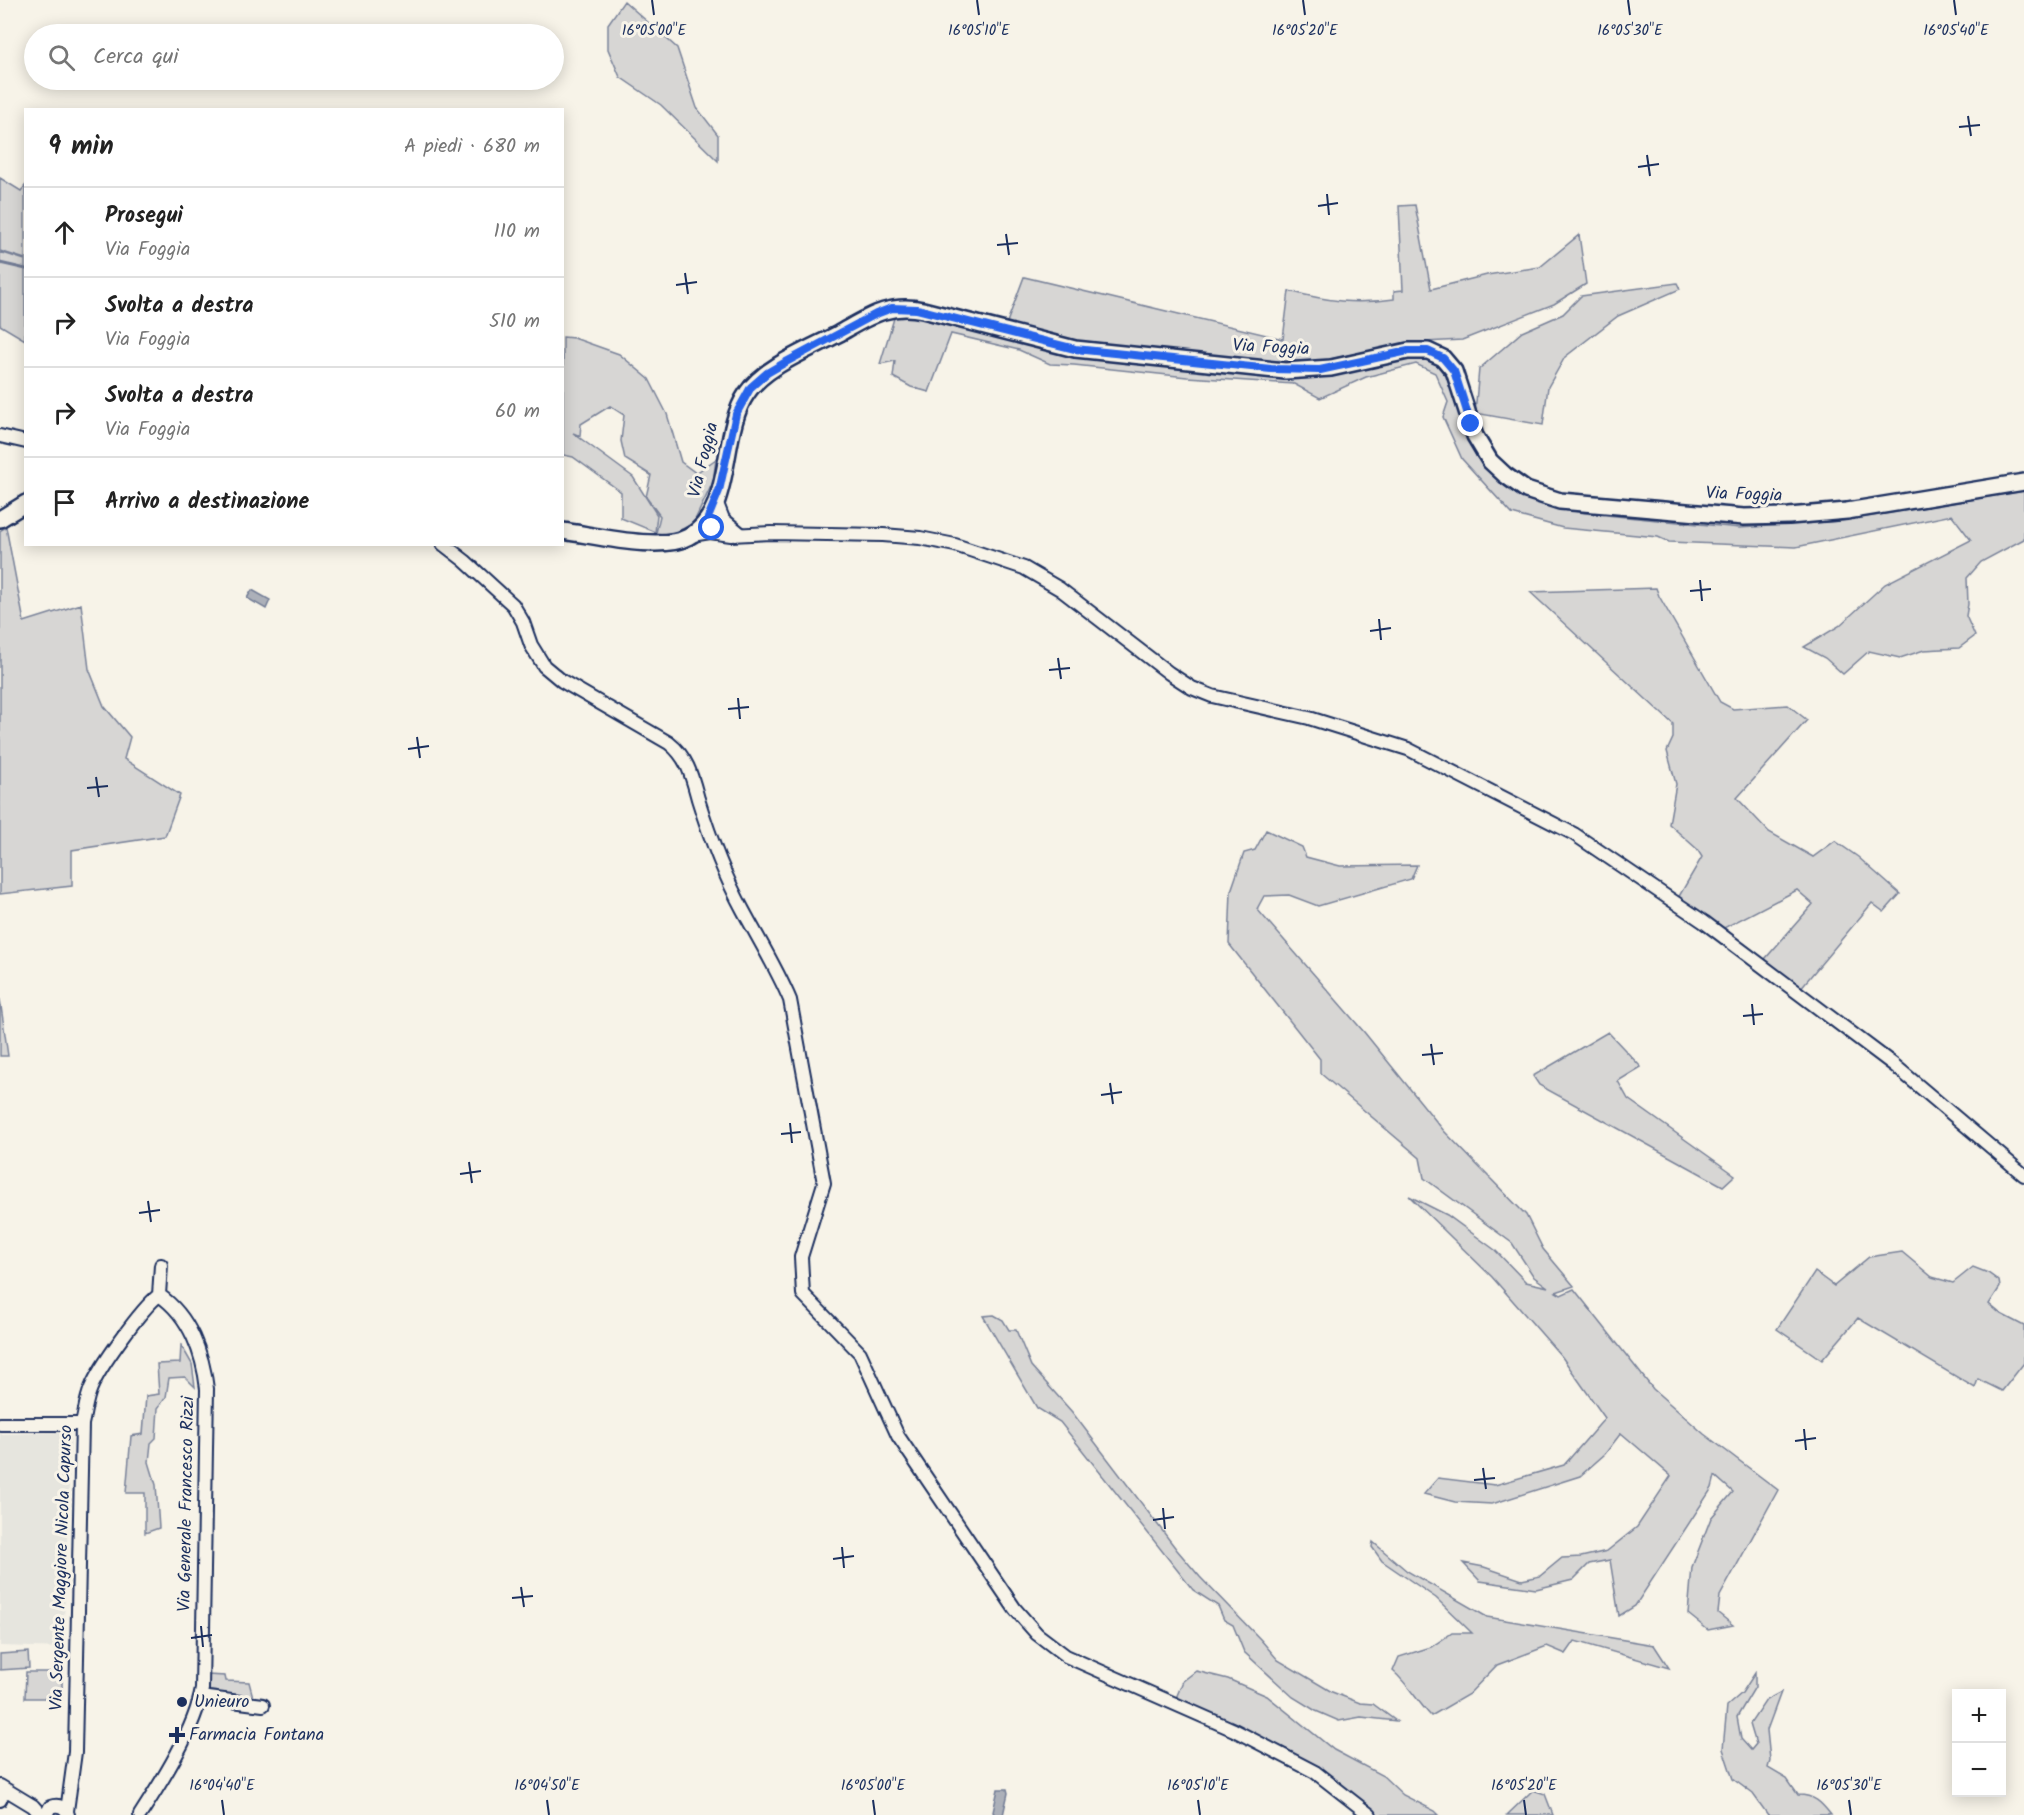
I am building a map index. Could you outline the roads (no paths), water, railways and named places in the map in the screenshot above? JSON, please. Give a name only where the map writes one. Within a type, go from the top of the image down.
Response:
[{"type":"main road","name":"Via Foggia","points":[[692,535],[708,518],[716,501],[736,414],[751,387],[773,369],[841,332],[882,311],[898,308],[923,310],[1084,351],[1271,369],[1320,370],[1408,351],[1428,351],[1443,358],[1454,371],[1475,436],[1490,461],[1510,480],[1526,490],[1560,501],[1744,517],[1789,516],[1846,511],[2024,482]]},
{"type":"main road","points":[[0,519],[24,504]]},
{"type":"main road","points":[[564,531],[659,544],[676,542],[692,535]]},
{"type":"street","points":[[0,436],[24,442]]},
{"type":"street","points":[[716,501],[718,512],[724,521]]},
{"type":"street","points":[[717,533],[709,525],[708,518],[718,518],[741,534]]},
{"type":"street","points":[[692,535],[717,533],[908,537],[955,545],[1024,568],[1060,589],[1192,688],[1212,696],[1309,718],[1408,749],[1574,834],[1669,897],[1750,955],[1894,1065],[2024,1175]]},
{"type":"street","points":[[446,546],[513,605],[523,622],[531,645],[544,666],[562,681],[669,743],[681,753],[691,775],[714,848],[742,909],[780,975],[790,1000],[824,1183],[801,1257],[803,1294],[861,1353],[898,1436],[1015,1609],[1037,1634],[1066,1656],[1234,1730],[1315,1772],[1370,1815]]},
{"type":"street","points":[[159,1295],[160,1265]]},
{"type":"street","name":"Via Sergente Maggiore Nicola Capurso","points":[[52,1811],[70,1793],[75,1752],[82,1424],[86,1402],[97,1376],[147,1305],[159,1295]]},
{"type":"street","name":"Via Generale Francesco Rizzi","points":[[140,1815],[164,1776],[200,1704],[201,1697],[207,1389],[200,1350],[183,1320],[167,1300],[159,1295]]},
{"type":"street","points":[[0,1424],[82,1424]]},
{"type":"street","points":[[201,1697],[263,1706]]},
{"type":"street","points":[[2,1793],[20,1797],[52,1811]]},
{"type":"waterway","points":[[0,263],[24,269]]},
{"type":"place","name":"Unieuro","points":[[182,1702]]},
{"type":"place","name":"Farmacia Fontana","points":[[177,1735]]}]
